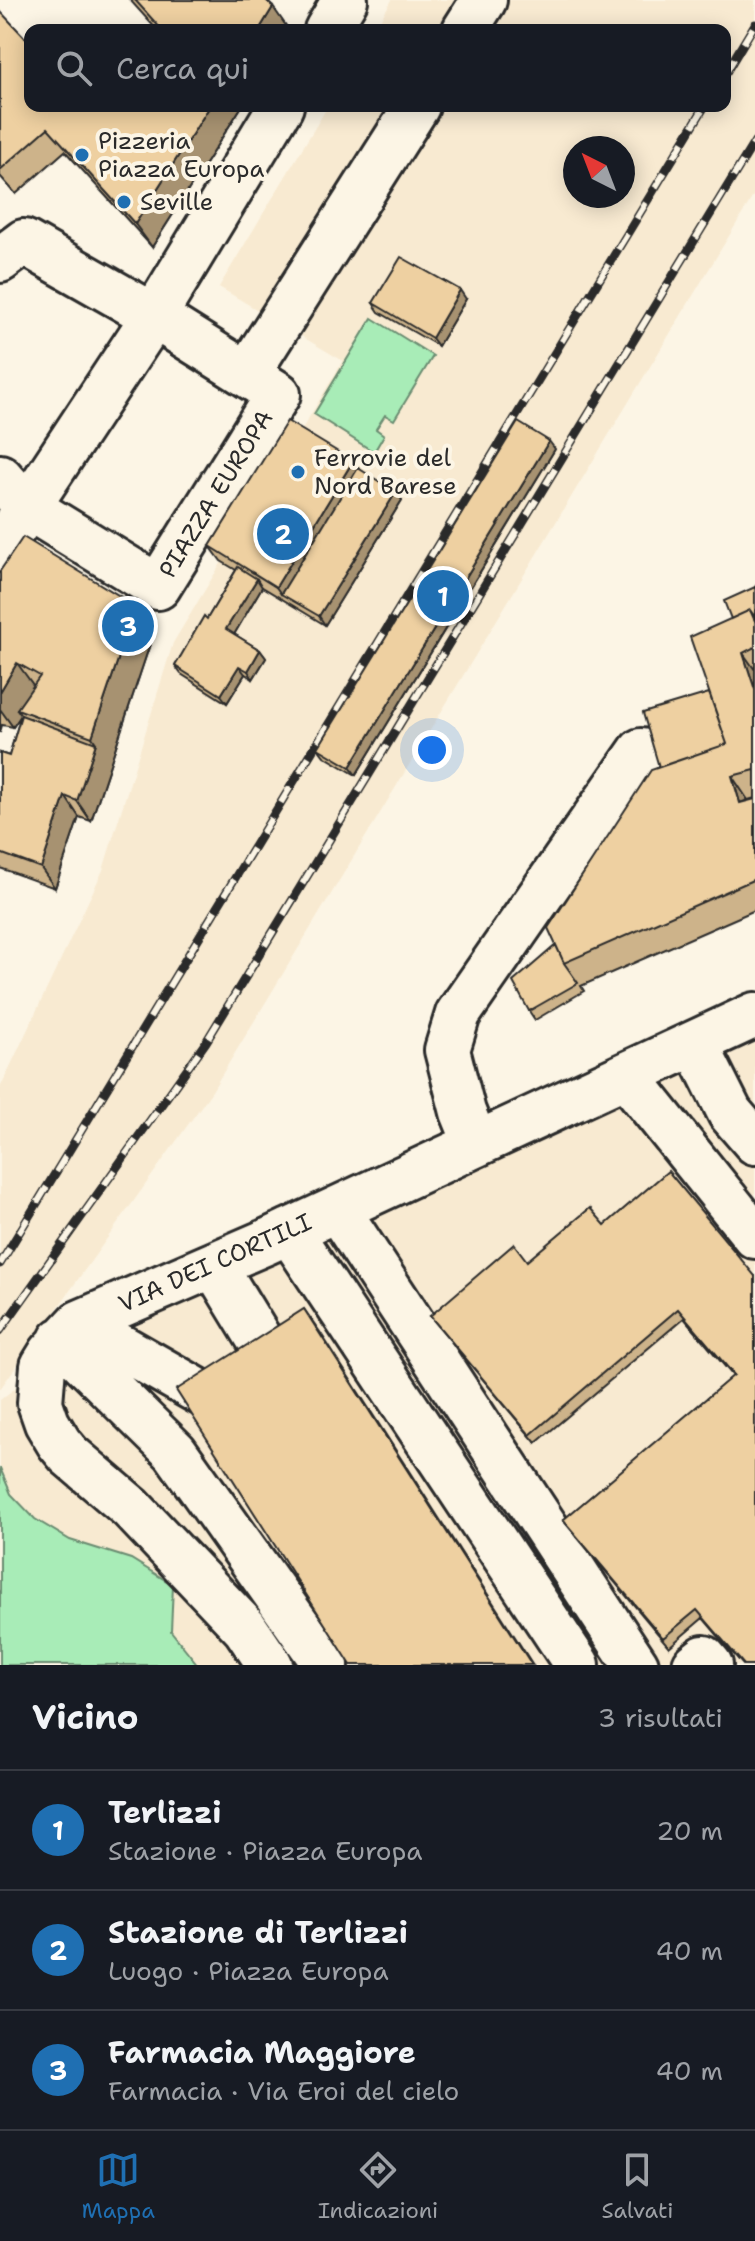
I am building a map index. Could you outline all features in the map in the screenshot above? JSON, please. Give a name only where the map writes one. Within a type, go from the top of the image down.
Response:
[{"type":"street","points":[[469,24],[484,0]]},
{"type":"street","points":[[0,549],[13,492],[154,316],[277,112]]},
{"type":"street","points":[[247,374],[341,253],[414,112]]},
{"type":"street","name":"PIAZZA EUROPA","points":[[8,239],[154,316],[278,394],[158,587],[13,492]]},
{"type":"street","points":[[476,1144],[463,1112],[447,1050],[458,1014],[641,751]]},
{"type":"street","name":"VIA DEI CORTILI","points":[[70,1331],[755,1015]]},
{"type":"street","points":[[695,1043],[730,1113],[755,1142]]},
{"type":"street","points":[[626,1075],[755,1236]]},
{"type":"street","points":[[337,1209],[636,1665]]},
{"type":"street","points":[[289,1231],[577,1665]]},
{"type":"street","points":[[214,1265],[273,1362]]},
{"type":"street","points":[[70,1331],[214,1400]]},
{"type":"street","points":[[70,1331],[43,1366],[40,1380],[40,1403],[51,1431],[69,1455],[131,1508],[245,1628],[270,1665]]},
{"type":"street","points":[[70,1331],[175,1452],[326,1665]]},
{"type":"street","points":[[695,1665],[704,1658],[710,1665]]},
{"type":"shaded area","points":[[392,0],[755,0],[755,193],[212,1091],[0,1389],[0,1088],[103,870],[173,643],[343,361],[219,287],[324,112],[731,112],[731,24],[378,24]]},
{"type":"shaded area","points":[[755,1015],[755,1665],[198,1665],[102,1549],[70,1540],[34,1519],[11,1494],[0,1468],[0,1400],[43,1366]]},
{"type":"green space","points":[[372,318],[433,356],[394,420],[385,415],[376,429],[384,435],[374,452],[314,414]]},
{"type":"green space","points":[[0,1468],[11,1494],[35,1519],[70,1540],[131,1559],[173,1585],[171,1631],[198,1665],[0,1665]]},
{"type":"building","points":[[135,0],[266,0],[273,7],[263,24],[157,24]]},
{"type":"building","points":[[0,11],[24,37],[24,112],[206,112],[135,224],[48,128],[0,170]]},
{"type":"building","points":[[401,257],[460,290],[432,338],[373,303]]},
{"type":"building","points":[[287,421],[353,461],[276,587],[210,546]]},
{"type":"building","points":[[518,422],[549,441],[350,767],[318,748]]},
{"type":"building","points":[[358,468],[396,492],[319,616],[281,594]]},
{"type":"building","points":[[23,537],[136,606],[92,737],[17,709],[40,676],[17,663],[0,692],[0,571]]},
{"type":"building","points":[[238,567],[257,579],[226,629],[260,650],[248,671],[239,666],[221,695],[175,666]]},
{"type":"building","points":[[755,587],[755,617],[750,610],[731,619],[724,601]]},
{"type":"building","points":[[750,610],[755,621],[755,647],[743,653],[755,690],[755,770],[732,776],[740,803],[755,799],[755,879],[564,963],[548,928],[651,770],[727,744],[690,637]]},
{"type":"building","points":[[709,693],[727,744],[659,767],[643,713]]},
{"type":"building","points":[[21,715],[96,743],[77,801],[65,796],[41,868],[0,853],[0,753],[9,756]]},
{"type":"building","points":[[556,945],[578,983],[529,1011],[513,982]]},
{"type":"building","points":[[668,1171],[755,1276],[755,1665],[744,1665],[697,1610],[663,1638],[563,1520],[734,1375],[678,1309],[530,1435],[430,1316],[514,1244],[527,1261],[590,1208],[605,1225]]},
{"type":"building","points":[[304,1309],[532,1665],[351,1665],[176,1390]]},
{"type":"railway","points":[[731,64],[755,24]]},
{"type":"railway","points":[[0,1264],[701,112]]},
{"type":"railway","points":[[0,1331],[206,1042],[755,141]]},
{"type":"place","name":"Pizzeria Piazza Europa","points":[[82,155]]},
{"type":"place","name":"Seville","points":[[124,202]]},
{"type":"place","name":"Ferrovie del Nord Barese","points":[[298,472]]},
{"type":"place","name":"Stazione di Terlizzi","points":[[283,534]]},
{"type":"place","name":"Terlizzi","points":[[443,596]]},
{"type":"place","name":"Farmacia Maggiore","points":[[128,626]]}]
